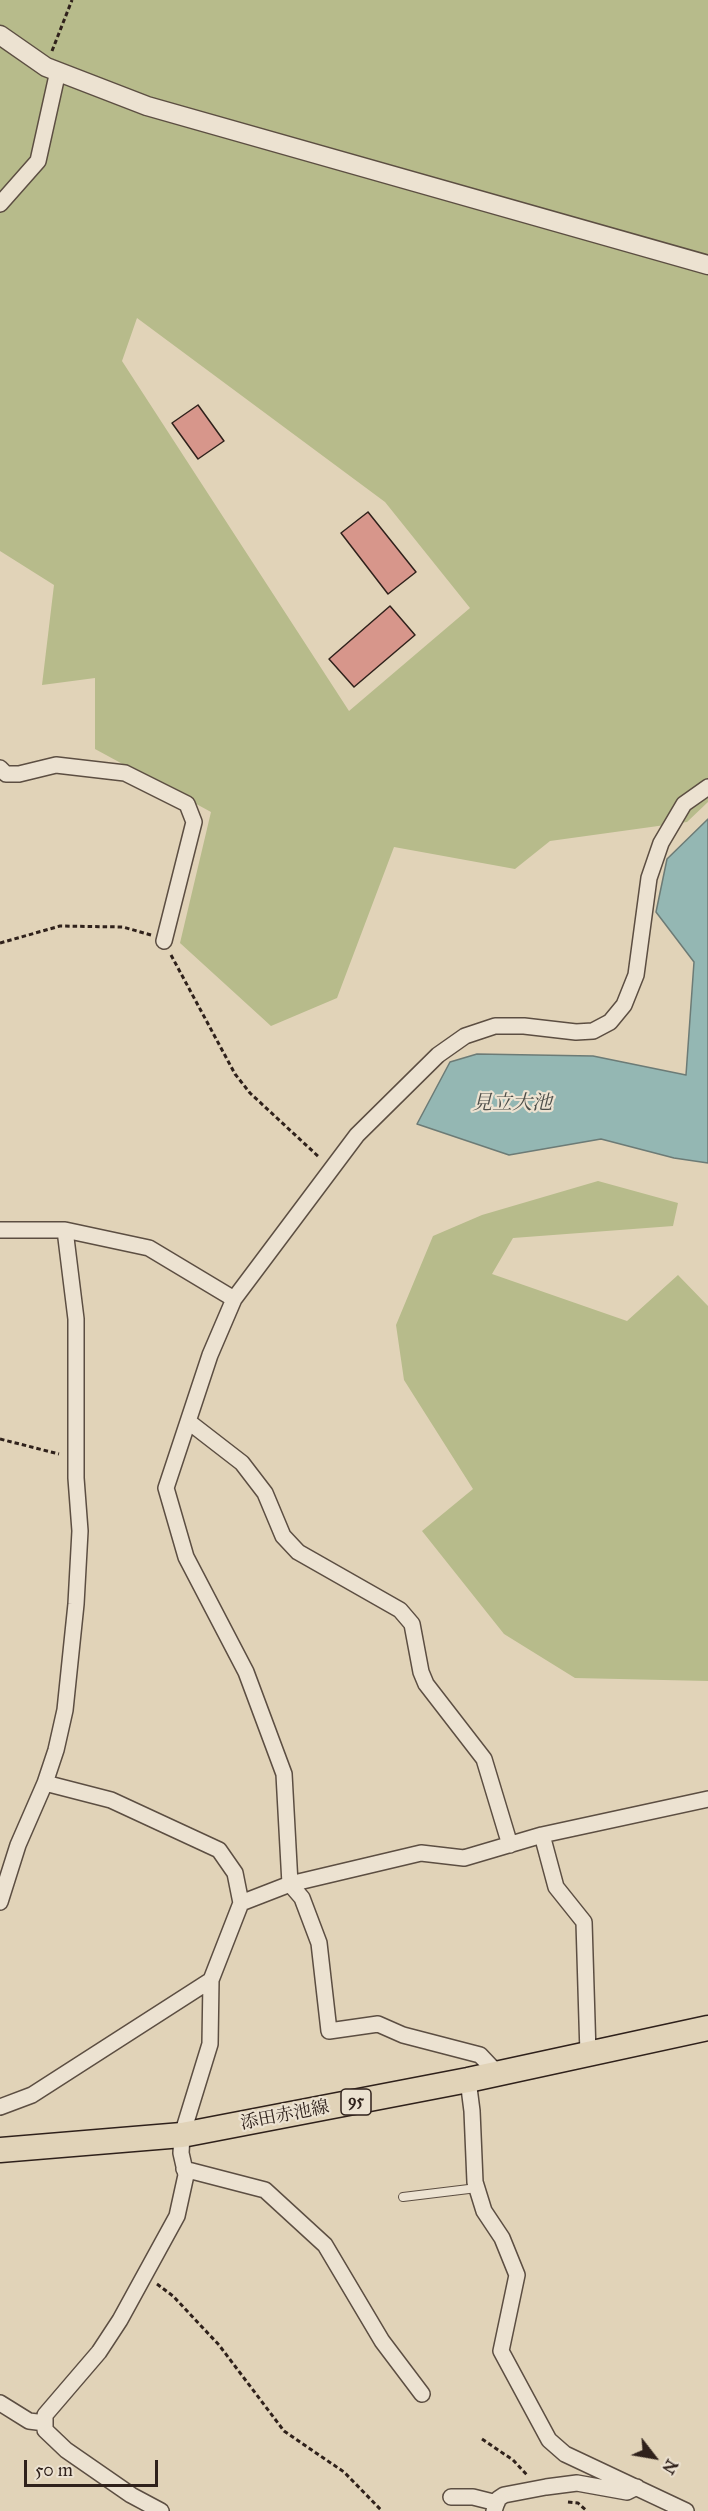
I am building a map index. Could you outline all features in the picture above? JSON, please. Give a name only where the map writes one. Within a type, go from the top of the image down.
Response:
[{"type":"main road","name":"添田赤池線","points":[[0,2150],[182,2135],[468,2080],[708,2028]]},
{"type":"street","points":[[0,35],[52,69],[147,106],[708,265]]},
{"type":"street","points":[[0,204],[38,161],[52,69]]},
{"type":"street","points":[[0,768],[6,774],[56,765],[125,773],[187,804],[194,822],[164,941]]},
{"type":"street","points":[[497,2073],[480,2055],[404,2036],[378,2024],[329,2031],[319,1943],[302,1898],[290,1884],[284,1774],[246,1671],[186,1557],[166,1488],[210,1355],[234,1299],[300,1214],[357,1134],[438,1055],[465,1036],[495,1026],[593,1031],[610,1022],[624,1005],[636,975],[649,878],[661,843],[684,804],[708,787]]},
{"type":"street","points":[[0,1230],[65,1230],[148,1248],[234,1299]]},
{"type":"street","points":[[0,1902],[18,1845],[45,1783],[65,1710],[76,1604],[80,1531],[76,1478],[76,1318],[65,1230]]},
{"type":"street","points":[[189,1422],[242,1463],[265,1493],[283,1536],[298,1552],[400,1610],[412,1624],[423,1678],[484,1759],[510,1845]]},
{"type":"street","points":[[45,1783],[111,1800],[219,1850],[235,1873],[241,1903],[211,1980],[210,2044],[182,2135],[181,2153],[186,2175],[177,2216],[99,2352],[45,2415],[45,2430],[66,2450],[131,2495],[161,2511]]},
{"type":"street","points":[[241,1903],[290,1884],[421,1853],[464,1858],[542,1835],[708,1799]]},
{"type":"street","points":[[542,1835],[556,1887],[584,1922],[588,2054]]},
{"type":"street","points":[[0,2107],[32,2095],[211,1980]]},
{"type":"street","points":[[468,2080],[477,2188],[484,2211],[502,2238],[517,2275],[501,2351],[549,2440],[565,2454],[686,2511]]},
{"type":"street","points":[[184,2169],[265,2190],[325,2245],[382,2340],[422,2394]]},
{"type":"street","points":[[0,2403],[29,2421],[45,2423]]},
{"type":"street","points":[[451,2497],[473,2497],[495,2507],[504,2495],[577,2483],[627,2492],[637,2487]]},
{"type":"lane","points":[[404,2197],[477,2188]]},
{"type":"path","points":[[52,69],[72,0]]},
{"type":"path","points":[[0,943],[60,926],[123,927],[146,932],[164,941],[235,1074],[250,1093],[331,1169]]},
{"type":"path","points":[[0,1439],[58,1452],[76,1478]]},
{"type":"path","points":[[145,2274],[173,2296],[219,2345],[284,2430],[344,2472],[381,2511]]},
{"type":"path","points":[[482,2439],[527,2474],[534,2490]]},
{"type":"green space","points":[[0,0],[708,0],[708,802],[687,822],[550,841],[515,869],[394,847],[337,998],[271,1026],[180,943],[211,812],[95,749],[95,678],[42,685],[54,585],[0,551]],"holes":[[[137,318],[385,502],[470,608],[349,711],[122,361]]]},
{"type":"green space","points":[[598,1181],[678,1203],[673,1226],[513,1238],[492,1274],[627,1321],[678,1275],[708,1306],[708,1681],[575,1678],[504,1634],[422,1531],[473,1489],[404,1380],[396,1325],[433,1236],[482,1215]]},
{"type":"water","name":"見立大池","points":[[708,819],[708,1163],[674,1158],[601,1139],[509,1155],[417,1124],[450,1062],[477,1054],[593,1056],[686,1075],[694,962],[656,912],[667,859]]},
{"type":"building","points":[[198,405],[224,441],[198,459],[172,423]]},
{"type":"building","points":[[368,512],[416,572],[388,594],[341,533]]},
{"type":"building","points":[[390,606],[415,635],[354,687],[329,659]]}]
